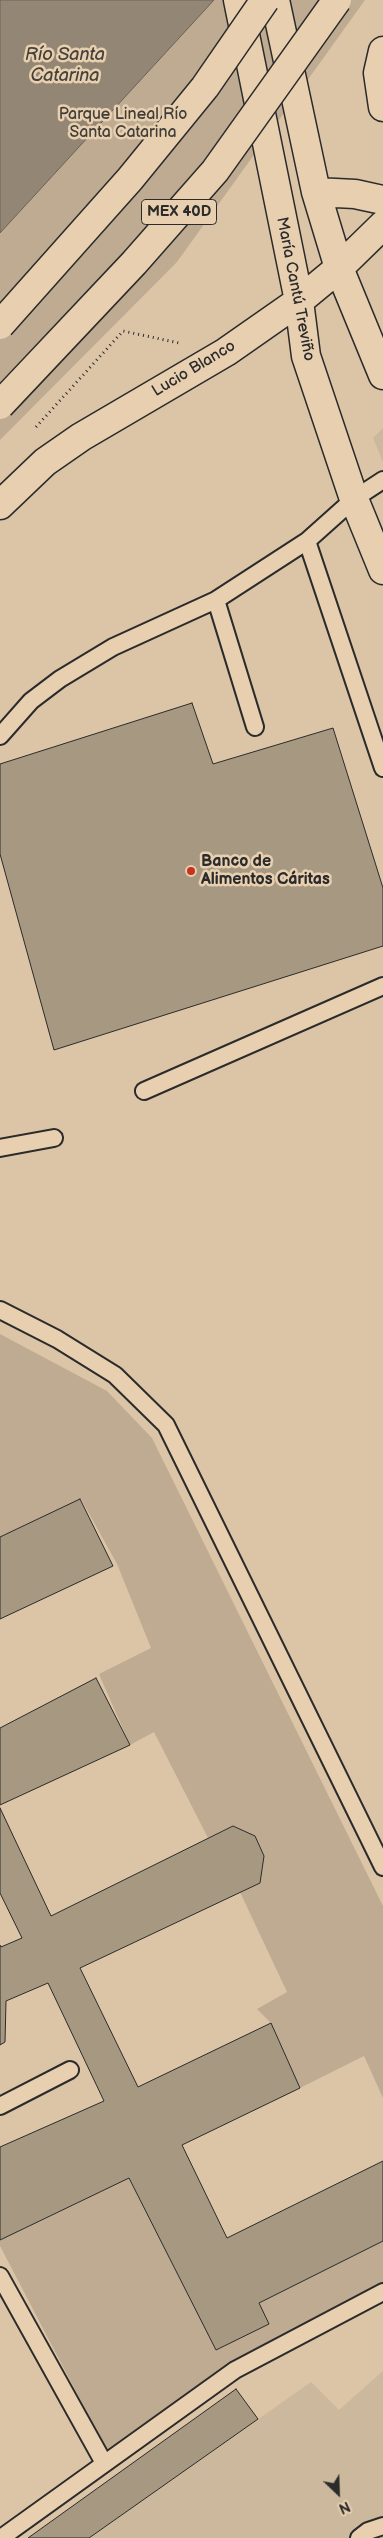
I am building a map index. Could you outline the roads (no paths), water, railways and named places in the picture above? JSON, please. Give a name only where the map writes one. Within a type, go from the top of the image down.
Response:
[{"type":"main road","name":"María Cantú Treviño","points":[[238,0],[298,300],[306,356],[354,499],[383,570]]},
{"type":"main road","name":"MEX 40D","points":[[0,325],[130,180],[205,87],[265,0]]},
{"type":"main road","points":[[275,0],[316,192],[340,268],[383,375]]},
{"type":"main road","name":"MEX 40D","points":[[0,405],[134,263],[215,171],[336,0]]},
{"type":"main road","points":[[383,51],[378,73],[383,107]]},
{"type":"main road","points":[[316,192],[355,194],[383,200]]},
{"type":"main road","name":"Lucio Blanco","points":[[0,505],[45,462],[81,437],[226,352],[298,300],[340,268],[383,226]]},
{"type":"lane","points":[[0,736],[32,702],[60,679],[113,647],[216,600],[307,541],[354,499],[383,480]]},
{"type":"lane","points":[[307,541],[383,768]]},
{"type":"lane","points":[[216,600],[254,727]]},
{"type":"lane","points":[[144,1091],[383,986]]},
{"type":"lane","points":[[0,1148],[54,1138]]},
{"type":"lane","points":[[0,1310],[57,1339],[115,1375],[166,1425],[383,1867]]},
{"type":"lane","points":[[0,2106],[70,2070]]},
{"type":"lane","points":[[0,2276],[104,2464]]},
{"type":"lane","points":[[0,2538],[235,2370],[383,2292]]},
{"type":"lane","points":[[359,2538],[368,2531],[383,2526]]},
{"type":"water","name":"Río Santa Catarina","points":[[0,0],[214,0],[0,233]]},
{"type":"place","name":"Banco de Alimentos Cáritas","points":[[191,871]]},
{"type":"park label","name":"Parque Lineal Río Santa Catarina","points":[[123,124]]}]
